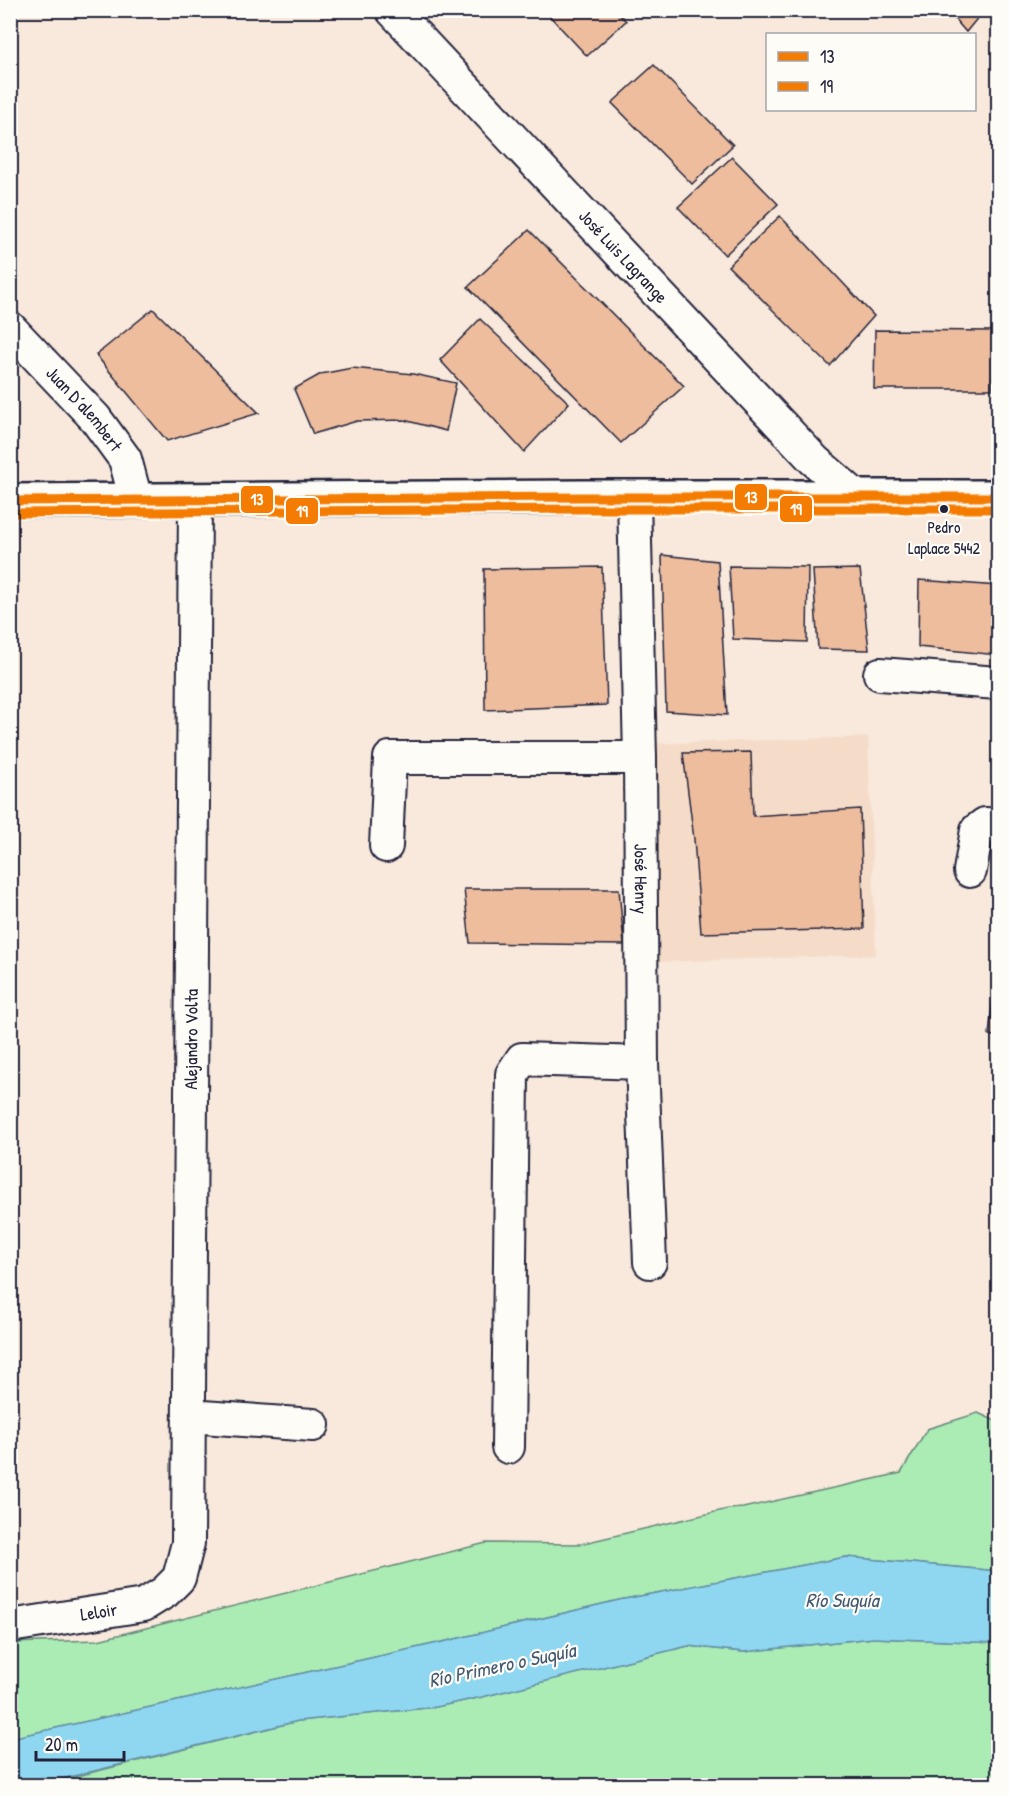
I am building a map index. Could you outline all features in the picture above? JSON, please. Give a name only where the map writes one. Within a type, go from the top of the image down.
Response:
[{"type":"main road","points":[[10,501],[999,497]]},
{"type":"street","name":"José Luis Lagrange","points":[[392,10],[814,460],[858,498]]},
{"type":"street","name":"Juan D´alembert","points":[[10,328],[95,418],[125,459],[136,500]]},
{"type":"street","name":"José Henry","points":[[634,497],[640,758],[642,1063],[650,1262]]},
{"type":"street","name":"Alejandro Volta","points":[[179,1578],[188,1543],[195,501]]},
{"type":"street","points":[[880,674],[999,683]]},
{"type":"street","points":[[386,846],[390,758],[640,758]]},
{"type":"street","points":[[970,872],[977,831],[985,824],[999,825]]},
{"type":"street","points":[[508,1447],[512,1074],[522,1059],[642,1063]]},
{"type":"street","points":[[189,1416],[313,1425]]},
{"type":"street","name":"Leloir","points":[[10,1626],[144,1605],[165,1592],[179,1578]]},
{"type":"shaded area","points":[[868,737],[876,955],[656,962],[647,744]]},
{"type":"green space","points":[[978,1413],[998,1422],[998,1571],[846,1557],[619,1600],[447,1641],[11,1738],[10,1643],[98,1640],[486,1543],[580,1544],[728,1509],[743,1508],[901,1473],[927,1429]]},
{"type":"green space","points":[[873,1638],[998,1643],[998,1785],[37,1786],[298,1721],[436,1707],[688,1646],[744,1652]]},
{"type":"water","name":"Río Suquía","points":[[846,1557],[998,1571],[998,1643],[873,1638],[744,1652],[688,1646],[436,1707],[298,1721],[37,1785],[11,1785],[11,1738],[447,1641],[619,1600]]},
{"type":"building","points":[[544,10],[615,10],[626,21],[587,56]]},
{"type":"building","points":[[947,10],[984,10],[966,32]]},
{"type":"building","points":[[654,65],[733,145],[692,184],[612,103]]},
{"type":"building","points":[[732,157],[778,204],[725,255],[678,207]]},
{"type":"building","points":[[780,216],[874,316],[830,366],[728,266]]},
{"type":"building","points":[[529,230],[684,386],[621,443],[468,287]]},
{"type":"building","points":[[153,309],[259,413],[167,441],[96,355]]},
{"type":"building","points":[[480,319],[569,403],[524,452],[440,360]]},
{"type":"building","points":[[875,330],[995,331],[992,389],[874,389]]},
{"type":"building","points":[[352,368],[413,374],[456,383],[446,431],[404,420],[357,421],[313,434],[294,389],[321,374]]},
{"type":"building","points":[[662,555],[718,561],[727,715],[666,711]]},
{"type":"building","points":[[729,566],[808,567],[807,642],[733,639]]},
{"type":"building","points":[[602,567],[607,705],[485,710],[484,569]]},
{"type":"building","points":[[860,569],[869,650],[818,649],[813,570]]},
{"type":"building","points":[[919,580],[998,586],[998,655],[918,647]]},
{"type":"building","points":[[751,752],[753,816],[860,809],[864,929],[701,933],[694,839],[683,753]]},
{"type":"building","points":[[464,889],[619,889],[624,945],[470,943]]},
{"type":"building","points":[[998,952],[998,1037],[989,1035]]},
{"type":"transit line","name":"13","points":[[10,501],[998,497]]},
{"type":"transit line","name":"19","points":[[10,513],[998,509]]},
{"type":"place","name":"Pedro Laplace 5442","points":[[944,509]]},
{"type":"water label","name":"Río Primero o Suquía","points":[[502,1665]]}]
